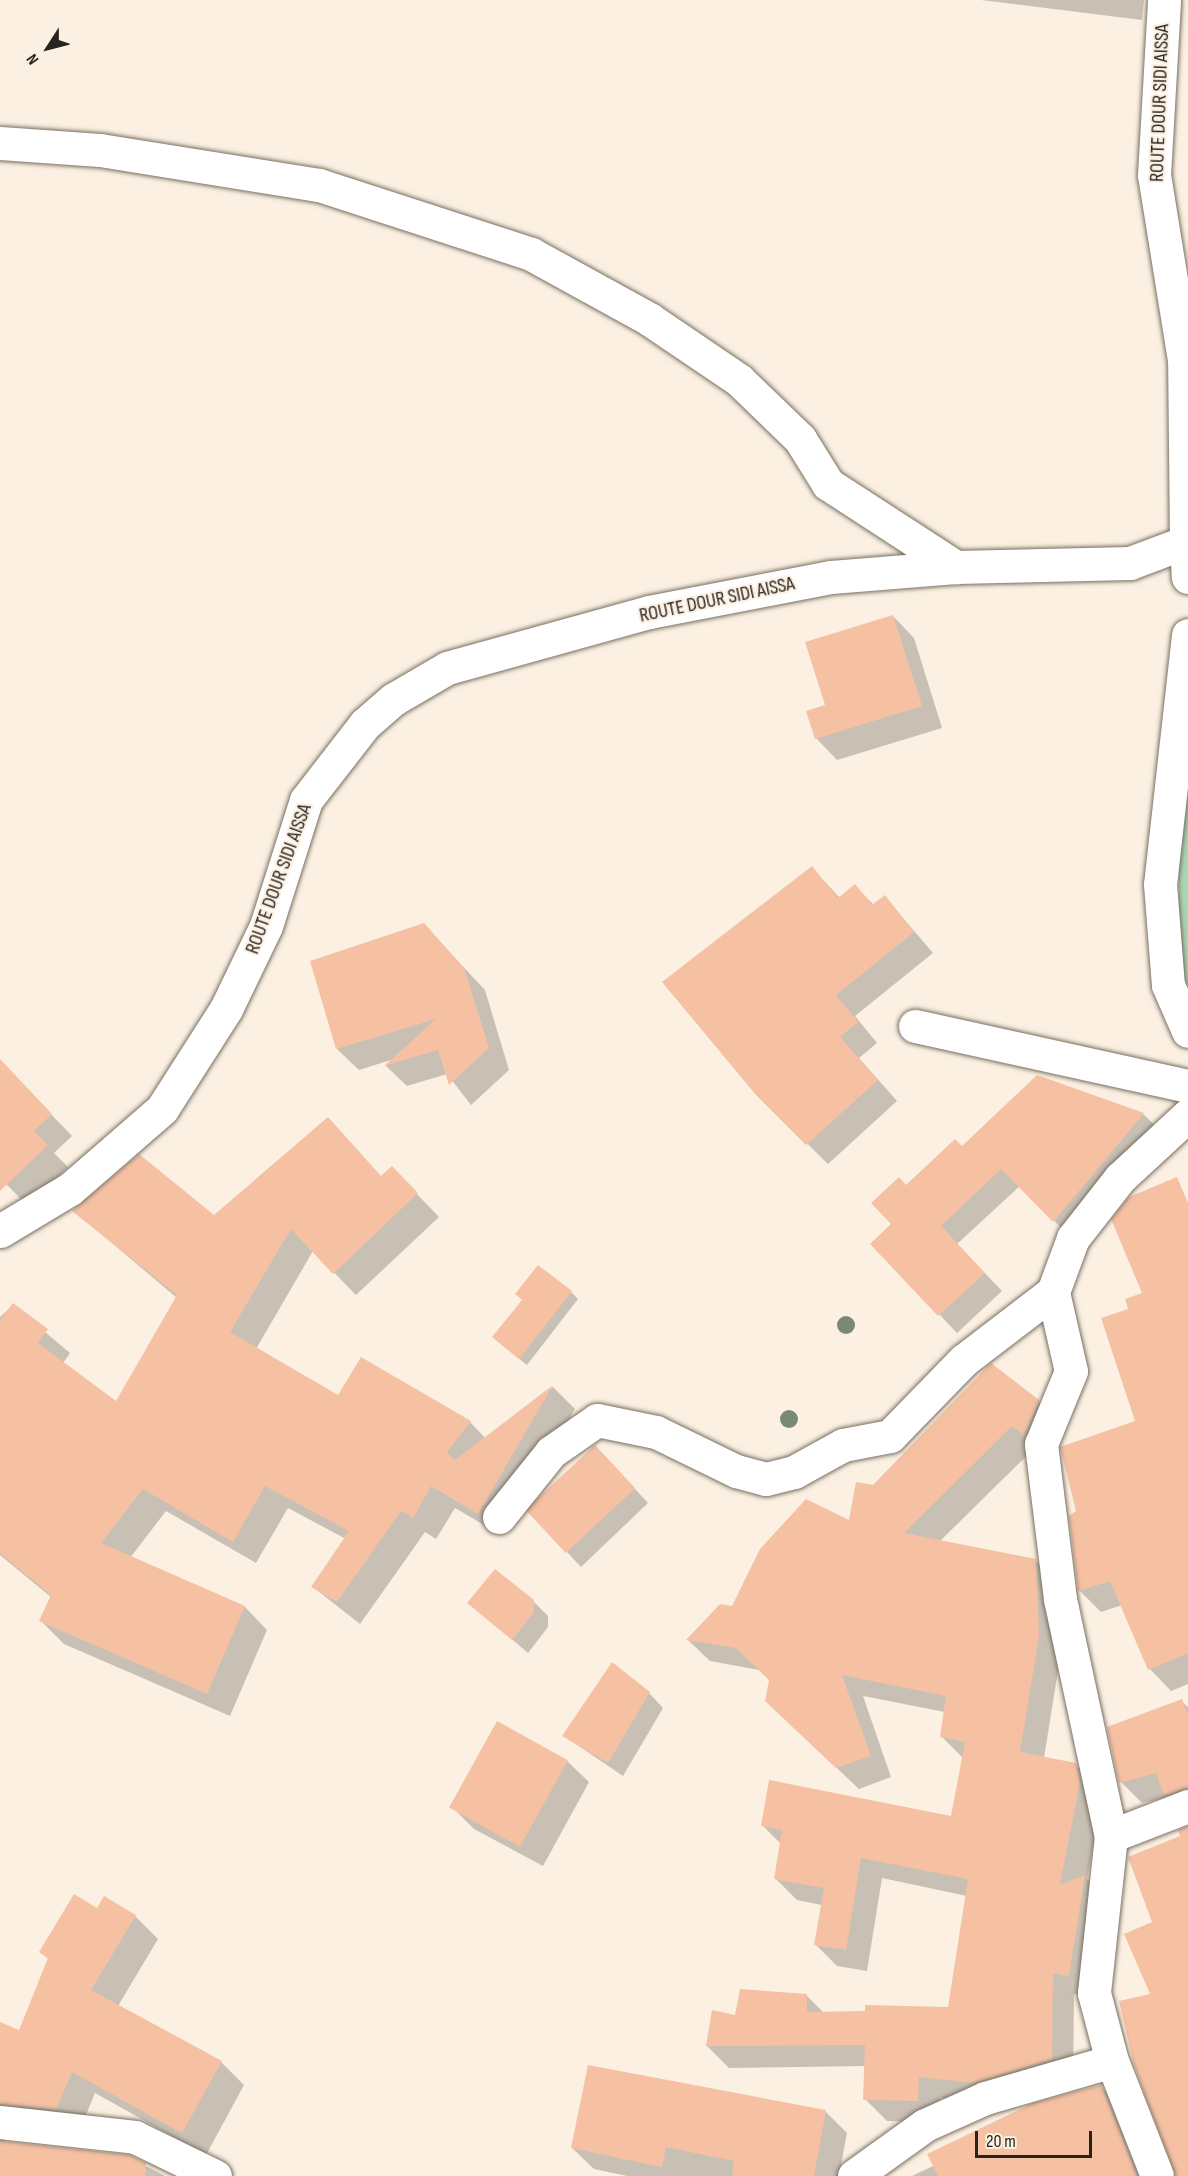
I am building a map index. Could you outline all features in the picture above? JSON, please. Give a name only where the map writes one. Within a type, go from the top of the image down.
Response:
[{"type":"street","name":"ROUTE DOUR SIDI AISSA","points":[[0,1231],[70,1190],[162,1109],[226,1009],[266,926],[306,800],[335,758],[394,699],[447,668],[649,612],[831,577],[956,567],[1130,563],[1186,542],[1184,360],[1154,175],[1164,0]]},
{"type":"street","points":[[0,143],[100,150],[319,185],[531,254],[648,319],[739,380],[800,439],[828,484],[956,567]]},
{"type":"street","points":[[1186,542],[1188,577]]},
{"type":"street","points":[[1188,635],[1160,884],[1168,985],[1188,1031]]},
{"type":"street","points":[[915,1026],[1188,1086]]},
{"type":"street","points":[[1157,2176],[1112,2061],[1094,1993],[1111,1836],[1060,1599],[1041,1444],[1071,1371],[1053,1292],[1072,1238],[1120,1178],[1188,1115]]},
{"type":"street","points":[[499,1517],[551,1452],[597,1420],[656,1432],[766,1479],[794,1472],[843,1445],[890,1436],[964,1360],[1053,1292]]},
{"type":"street","points":[[1111,1836],[1188,1806]]},
{"type":"street","points":[[854,2176],[925,2125],[985,2098],[1112,2061]]},
{"type":"street","points":[[0,2122],[135,2137],[215,2176]]},
{"type":"green space","points":[[1188,726],[1188,984],[1180,992],[1178,802]]},
{"type":"building","points":[[893,615],[922,706],[815,739],[806,711],[825,705],[805,642]]},
{"type":"building","points":[[812,866],[838,898],[855,884],[872,905],[885,895],[914,932],[836,995],[858,1022],[840,1037],[878,1080],[806,1145],[756,1095],[662,982]]},
{"type":"building","points":[[424,923],[464,968],[489,1048],[449,1085],[438,1050],[384,1066],[436,1019],[336,1049],[310,961]]},
{"type":"building","points":[[0,1059],[52,1114],[34,1131],[48,1145],[0,1191]]},
{"type":"building","points":[[1037,1075],[1144,1113],[1053,1222],[1001,1169],[941,1226],[985,1273],[938,1316],[870,1244],[891,1224],[871,1203],[899,1177],[906,1185],[955,1139],[962,1146]]},
{"type":"building","points":[[328,1117],[381,1176],[392,1166],[418,1193],[333,1274],[291,1229],[230,1332],[338,1395],[361,1357],[471,1421],[447,1452],[455,1460],[553,1385],[478,1514],[431,1486],[413,1518],[401,1511],[337,1602],[311,1587],[349,1531],[265,1486],[233,1542],[143,1489],[101,1543],[245,1606],[207,1694],[39,1621],[51,1595],[0,1553],[0,1320],[13,1303],[48,1329],[38,1343],[116,1401],[177,1295],[72,1211],[139,1154],[214,1215]]},
{"type":"building","points":[[1177,1177],[1188,1203],[1188,1653],[1148,1670],[1110,1581],[1078,1591],[1069,1516],[1076,1511],[1060,1447],[1135,1421],[1101,1318],[1128,1309],[1125,1299],[1142,1293],[1111,1219],[1129,1197]]},
{"type":"building","points":[[538,1265],[572,1291],[519,1359],[492,1337],[522,1300],[515,1294]]},
{"type":"building","points":[[991,1363],[1039,1400],[1024,1435],[1012,1426],[904,1533],[1036,1559],[1039,1636],[1020,1752],[1076,1763],[1080,1782],[1060,1885],[1085,1875],[1069,1976],[1053,1973],[1052,2059],[973,2083],[919,2077],[918,2101],[863,2100],[865,2045],[706,2046],[712,2010],[735,2015],[740,1989],[807,1994],[807,2012],[865,2011],[865,2005],[948,2007],[968,1879],[861,1858],[846,1950],[814,1945],[824,1888],[774,1879],[782,1830],[761,1826],[769,1780],[951,1816],[965,1742],[940,1737],[946,1696],[842,1675],[871,1756],[836,1768],[765,1701],[769,1680],[736,1648],[686,1640],[720,1604],[732,1606],[760,1549],[806,1499],[849,1520],[856,1482],[873,1485]]},
{"type":"building","points":[[595,1445],[635,1488],[566,1553],[526,1510]]},
{"type":"building","points":[[495,1569],[534,1600],[534,1612],[512,1640],[467,1603]]},
{"type":"building","points":[[612,1662],[650,1692],[608,1763],[562,1736]]},
{"type":"building","points":[[1182,1699],[1188,1715],[1188,1788],[1164,1795],[1156,1773],[1119,1783],[1107,1727]]},
{"type":"building","points":[[497,1721],[568,1760],[520,1847],[449,1808]]},
{"type":"building","points":[[1188,1826],[1188,2176],[1175,2176],[1134,2065],[1119,2001],[1150,1994],[1124,1934],[1152,1922],[1128,1857],[1180,1836],[1178,1830]]},
{"type":"building","points":[[74,1894],[97,1908],[104,1896],[136,1915],[91,1990],[222,2061],[182,2133],[72,2072],[56,2109],[0,2104],[0,2022],[19,2030],[48,1958],[39,1952]]},
{"type":"building","points":[[588,2065],[826,2110],[814,2176],[732,2176],[734,2161],[666,2147],[662,2167],[571,2148]]},
{"type":"building","points":[[1101,2085],[1137,2176],[938,2176],[927,2154],[1033,2103]]},
{"type":"building","points":[[0,2141],[130,2155],[146,2163],[145,2176],[0,2176]]}]
